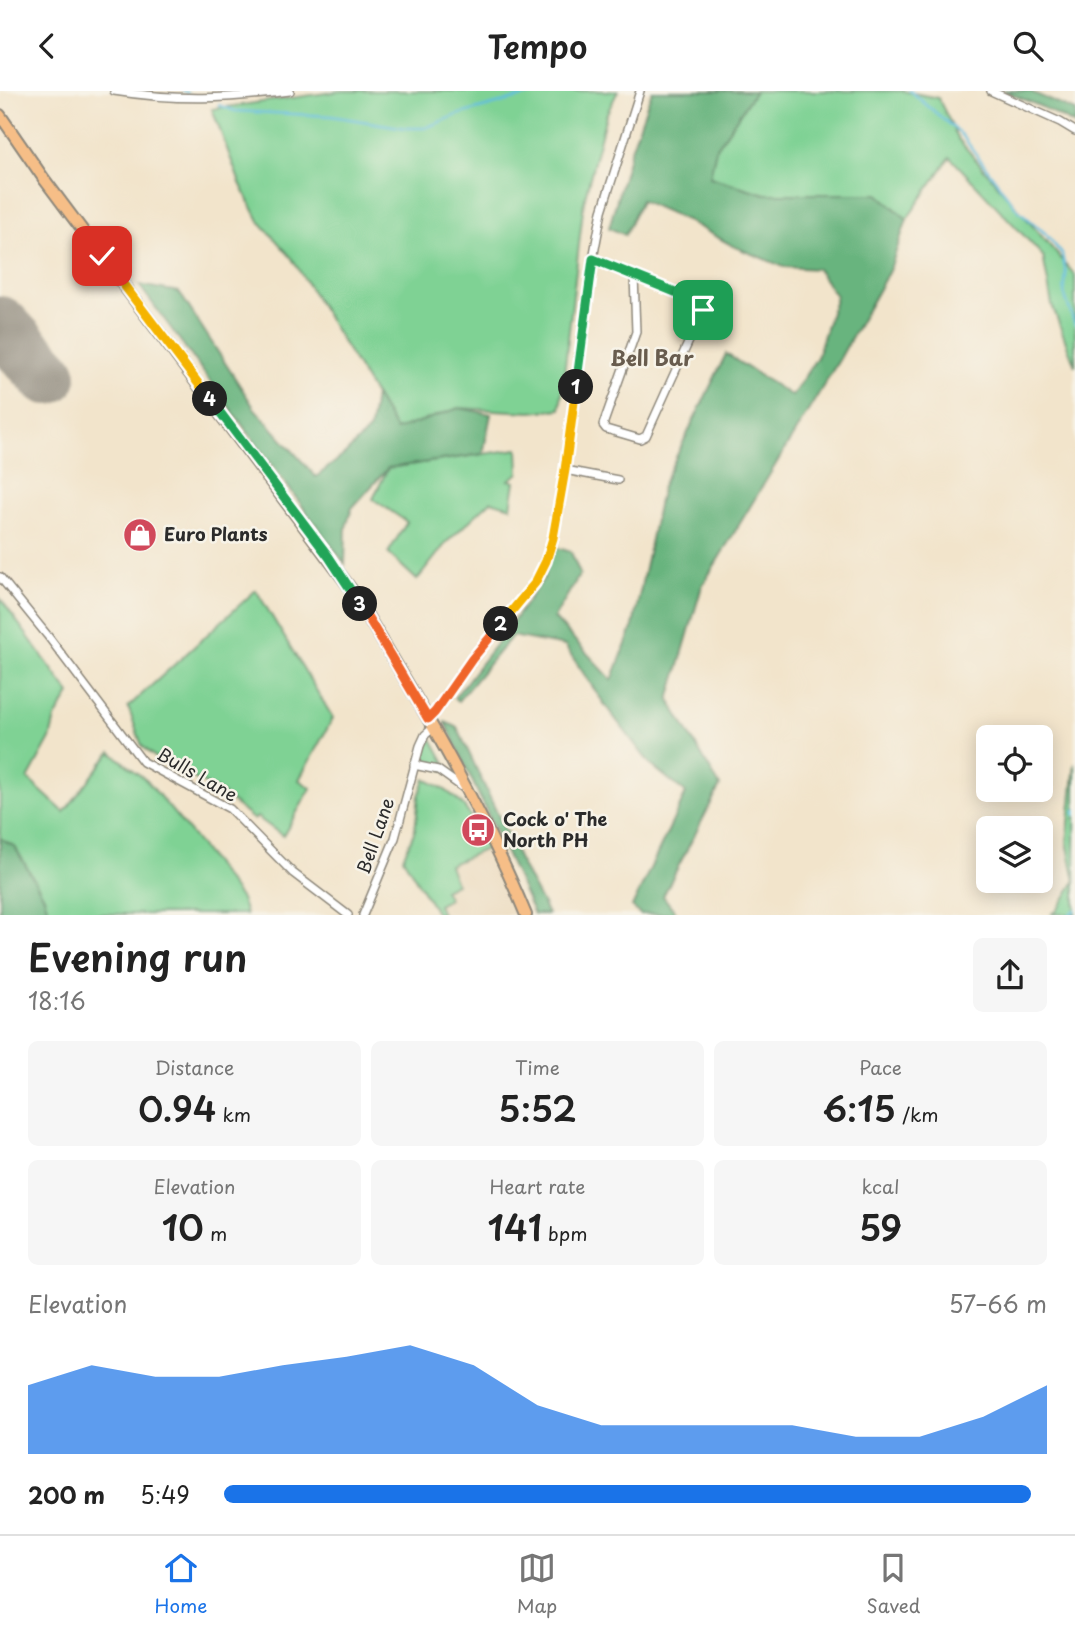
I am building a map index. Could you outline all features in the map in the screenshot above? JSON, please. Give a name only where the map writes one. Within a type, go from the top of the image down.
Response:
[{"type":"main road","points":[[0,115],[44,179],[329,557],[387,647],[468,792],[497,848],[526,915]]},
{"type":"street","points":[[114,91],[175,99],[232,99],[290,91]]},
{"type":"street","name":"Bell Lane","points":[[363,915],[396,838],[419,746],[435,712],[472,659],[535,583],[546,561],[553,538],[565,470],[593,259],[602,211],[640,91]]},
{"type":"street","points":[[991,91],[1075,131]]},
{"type":"street","points":[[593,259],[634,275],[695,300],[702,305],[703,310],[646,436],[640,439],[606,429],[603,425],[636,332],[634,275]]},
{"type":"street","points":[[565,470],[618,479]]},
{"type":"street","name":"Bulls Lane","points":[[0,577],[143,762],[230,809],[293,873],[348,915]]},
{"type":"street","points":[[414,765],[438,770],[468,792]]},
{"type":"shaded area","points":[[425,779],[443,787],[467,809],[493,855],[517,912],[512,915],[437,914],[403,858],[415,830],[419,796]]},
{"type":"green space","points":[[341,91],[618,91],[606,115],[584,201],[560,409],[531,412],[459,408],[396,430],[291,257],[259,221],[240,183],[212,109]]},
{"type":"green space","points":[[652,91],[755,91],[716,149],[710,177],[765,194],[878,194],[907,219],[890,269],[839,360],[702,586],[669,700],[720,786],[663,896],[677,914],[640,914],[632,907],[686,793],[651,765],[607,708],[565,646],[512,636],[458,701],[454,698],[544,578],[553,546],[571,552],[580,574],[554,618],[612,680],[633,626],[662,486],[726,354],[792,396],[817,357],[836,296],[817,269],[784,267],[735,247],[688,221],[641,200],[625,235],[609,228],[630,152]]},
{"type":"green space","points":[[755,91],[903,91],[938,98],[959,140],[1075,275],[1075,366],[1052,305],[1043,256],[950,157],[907,219],[878,194],[765,194],[709,177],[716,149]]},
{"type":"green space","points":[[1004,91],[1029,91],[1075,111],[1075,125],[1044,108]]},
{"type":"green space","points":[[139,285],[179,292],[255,409],[316,477],[370,429],[375,395],[396,430],[459,408],[491,414],[483,454],[388,468],[352,508],[346,527],[345,564]]},
{"type":"green space","points":[[518,449],[519,473],[509,480],[515,482],[511,507],[491,501],[447,542],[417,580],[388,553],[407,522],[373,499],[388,468]]},
{"type":"green space","points":[[256,590],[333,718],[299,780],[311,788],[283,836],[257,817],[254,820],[219,791],[157,759],[142,746],[128,707]]},
{"type":"green space","points":[[0,598],[70,694],[55,718],[50,739],[28,779],[64,812],[111,752],[147,781],[193,836],[241,899],[246,914],[49,914],[44,897],[15,847],[0,838]]},
{"type":"green space","points":[[445,722],[457,727],[519,860],[548,914],[534,914]]},
{"type":"green space","points":[[430,739],[450,772],[422,762],[421,757]]},
{"type":"green space","points":[[1075,763],[1075,881],[1067,842]]},
{"type":"green space","points":[[425,779],[457,799],[476,825],[488,848],[449,865],[456,884],[444,890],[449,899],[438,905],[442,914],[437,914],[403,858],[415,830],[419,796]]},
{"type":"green space","points":[[0,838],[15,847],[44,897],[49,914],[0,914]]},
{"type":"green space","points":[[1075,881],[1075,914],[1051,914],[1057,911]]},
{"type":"waterway","points":[[183,91],[188,93]]},
{"type":"waterway","points":[[219,105],[235,111],[331,116],[406,128],[425,128],[457,115],[533,94],[569,91]]},
{"type":"waterway","points":[[910,91],[961,134],[1018,210],[1045,233],[1062,254],[1066,274],[1064,293],[1075,325]]},
{"type":"waterway","points":[[1075,810],[1075,815]]},
{"type":"waterway","points":[[1069,915],[1075,910]]},
{"type":"runway","points":[[0,325],[48,376]]},
{"type":"place","name":"Euro Plants","points":[[140,535]]},
{"type":"place","name":"Cock o' The North PH","points":[[478,830]]},
{"type":"district","name":"Bell Bar","points":[[652,359]]},
{"type":"route","points":[[102,256],[329,557],[428,719],[472,659],[535,583],[546,561],[553,538],[565,470],[593,259],[695,300],[702,305],[703,310]]}]
